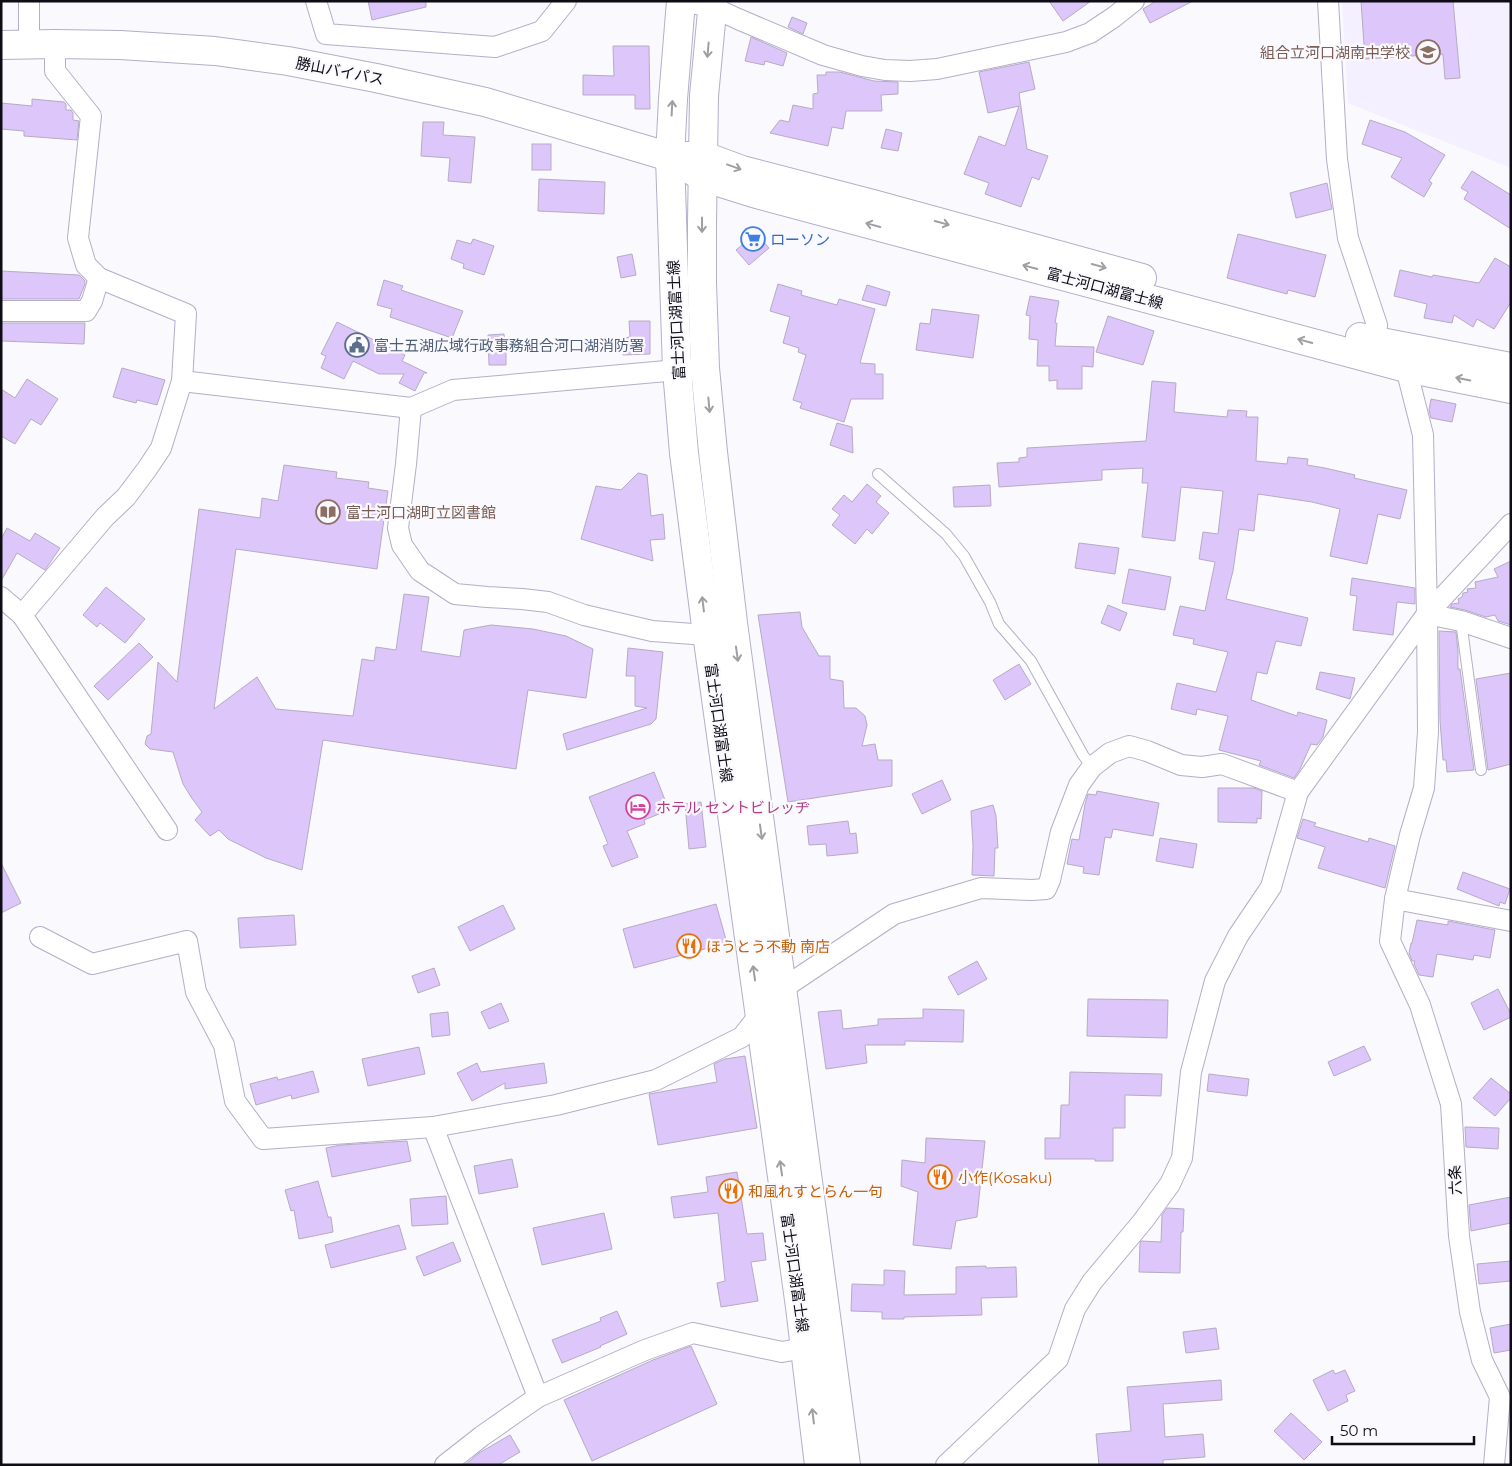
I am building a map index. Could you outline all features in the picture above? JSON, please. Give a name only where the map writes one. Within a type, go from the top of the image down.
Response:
[{"type":"main road","name":"富士河口湖富士線","points":[[681,1],[670,157],[677,370],[684,453],[819,1465]]},
{"type":"main road","name":"富士河口湖富士線","points":[[713,4],[704,96],[702,283],[705,368],[733,623],[846,1465]]},
{"type":"main road","name":"勝山バイパス","points":[[1,45],[120,45],[215,51],[288,61],[486,102],[670,157]]},
{"type":"main road","name":"富士河口湖富士線","points":[[670,157],[703,166],[742,170],[873,204],[1376,341],[1511,367]]},
{"type":"main road","name":"富士河口湖富士線","points":[[703,166],[762,196],[1406,368],[1511,389]]},
{"type":"street","points":[[22,615],[105,517],[126,497],[161,448],[182,380],[186,314],[100,278],[86,265],[78,238],[91,116],[55,71],[42,44],[29,1]]},
{"type":"street","points":[[316,1],[326,34],[495,47],[542,31],[566,1]]},
{"type":"street","points":[[681,1],[713,4],[738,19],[823,54],[862,66],[910,71],[937,70],[1066,42],[1090,33],[1134,1]]},
{"type":"street","points":[[1328,1],[1337,159],[1348,238],[1377,325],[1376,341],[1406,368]]},
{"type":"street","points":[[1,311],[86,311],[100,278]]},
{"type":"street","points":[[182,380],[411,408],[453,390],[705,368]]},
{"type":"street","name":"六条","points":[[1406,368],[1423,435],[1428,732],[1424,788],[1394,899],[1390,941],[1420,1005],[1451,1104],[1459,1236],[1470,1312],[1482,1360],[1500,1397],[1500,1455]]},
{"type":"street","points":[[411,408],[398,528],[402,545],[420,571],[455,594],[548,602],[584,615],[652,631],[707,635]]},
{"type":"street","points":[[946,1465],[1058,1360],[1075,1309],[1092,1282],[1143,1221],[1170,1184],[1182,1158],[1191,1072],[1215,981],[1238,936],[1271,887],[1298,792],[1427,614],[1511,524]]},
{"type":"street","points":[[1,597],[22,615],[167,830]]},
{"type":"street","points":[[1427,614],[1461,621],[1511,638]]},
{"type":"street","points":[[40,937],[92,964],[187,941],[196,992],[224,1045],[235,1101],[263,1139],[433,1127],[556,1105],[656,1080],[742,1037],[782,989],[894,914],[981,888],[1046,889],[1050,880],[1061,832],[1079,785],[1092,767],[1110,753],[1129,746],[1181,765],[1202,767],[1222,764],[1298,792]]},
{"type":"street","points":[[1394,899],[1511,921]]},
{"type":"street","points":[[433,1127],[538,1397]]},
{"type":"street","points":[[445,1465],[482,1436],[538,1397],[645,1350],[693,1333],[782,1352],[804,1348]]},
{"type":"lane","points":[[878,474],[946,534],[964,556],[990,602],[999,624],[1031,661],[1083,755],[1092,767]]},
{"type":"lane","points":[[1461,621],[1481,770]]},
{"type":"shaded area","name":"組合立河口湖南中学校","points":[[1342,1],[1511,1],[1511,168],[1348,103]]},
{"type":"building","points":[[368,1],[426,1],[426,7],[372,20]]},
{"type":"building","points":[[1049,1],[1091,1],[1063,21]]},
{"type":"building","points":[[1156,1],[1193,1],[1150,23],[1143,9]]},
{"type":"building","points":[[1361,1],[1453,1],[1460,78],[1445,79],[1443,54],[1365,59]]},
{"type":"building","points":[[792,17],[807,23],[803,34],[788,27]]},
{"type":"building","points":[[751,37],[787,53],[783,66],[765,61],[764,65],[745,61]]},
{"type":"building","points":[[613,46],[649,46],[650,109],[635,109],[635,95],[583,95],[583,75],[614,76]]},
{"type":"building","points":[[1029,62],[1035,89],[1019,93],[1027,149],[1048,156],[1039,180],[1032,177],[1021,207],[985,194],[989,183],[964,174],[979,136],[1005,146],[1019,106],[988,113],[979,72]]},
{"type":"building","points":[[826,72],[840,72],[874,81],[898,82],[898,94],[881,95],[882,111],[846,111],[843,129],[832,127],[828,146],[770,133],[780,120],[789,122],[793,105],[813,109],[813,94],[818,93],[817,75],[826,75]]},
{"type":"building","points":[[32,99],[64,102],[66,110],[71,110],[73,113],[73,120],[79,121],[77,140],[24,136],[24,131],[1,129],[1,103],[32,106]]},
{"type":"building","points":[[1370,120],[1405,132],[1445,155],[1429,181],[1432,183],[1424,197],[1391,177],[1402,158],[1362,144]]},
{"type":"building","points":[[423,122],[444,122],[443,135],[475,137],[471,183],[448,181],[450,158],[421,156]]},
{"type":"building","points":[[886,129],[902,133],[898,151],[881,148]]},
{"type":"building","points":[[532,144],[551,144],[551,170],[532,170]]},
{"type":"building","points":[[1472,171],[1511,195],[1511,229],[1464,199],[1468,192],[1461,188]]},
{"type":"building","points":[[539,179],[605,182],[604,214],[538,211]]},
{"type":"building","points":[[1327,183],[1332,209],[1296,218],[1290,193]]},
{"type":"building","points":[[756,233],[769,248],[749,265],[736,250]]},
{"type":"building","points":[[1238,234],[1326,255],[1315,297],[1288,290],[1287,294],[1227,278]]},
{"type":"building","points":[[473,239],[494,246],[484,275],[463,268],[464,264],[451,259],[457,240],[471,244]]},
{"type":"building","points":[[632,254],[636,275],[621,278],[617,257]]},
{"type":"building","points":[[1495,258],[1511,267],[1511,302],[1494,329],[1477,319],[1473,327],[1454,315],[1452,323],[1424,318],[1427,304],[1394,296],[1400,270],[1432,277],[1433,275],[1479,283]]},
{"type":"building","points":[[1,271],[79,275],[85,281],[85,284],[79,299],[1,299]]},
{"type":"building","points":[[384,280],[403,286],[401,290],[463,311],[452,338],[390,317],[392,309],[377,305]]},
{"type":"building","points":[[778,284],[802,291],[801,295],[837,305],[839,299],[875,309],[860,363],[875,364],[875,374],[883,374],[883,399],[851,399],[844,422],[800,408],[802,403],[793,400],[806,355],[798,352],[799,348],[783,343],[790,317],[770,311]]},
{"type":"building","points":[[867,285],[890,292],[886,306],[862,300]]},
{"type":"building","points":[[1030,296],[1059,301],[1055,323],[1057,323],[1055,346],[1094,347],[1093,367],[1082,366],[1082,389],[1057,389],[1057,380],[1049,381],[1049,366],[1037,366],[1038,340],[1029,339],[1030,316],[1026,315]]},
{"type":"building","points":[[932,309],[979,315],[973,358],[916,350],[920,323],[930,324]]},
{"type":"building","points":[[1108,316],[1154,331],[1143,365],[1096,352]]},
{"type":"building","points":[[629,321],[650,321],[650,354],[623,355],[623,338],[630,337]]},
{"type":"building","points":[[337,322],[405,355],[402,361],[427,373],[424,373],[415,391],[399,383],[404,374],[379,374],[353,361],[344,379],[321,368],[326,356],[321,354]]},
{"type":"building","points":[[1,323],[85,323],[84,344],[1,341]]},
{"type":"building","points":[[504,334],[506,365],[489,365],[488,335]]},
{"type":"building","points":[[122,368],[165,380],[157,405],[137,400],[136,403],[113,397]]},
{"type":"building","points":[[27,379],[58,399],[41,425],[31,419],[15,444],[1,436],[1,389],[15,398]]},
{"type":"building","points":[[1152,381],[1176,383],[1174,412],[1227,417],[1228,410],[1247,411],[1246,417],[1258,417],[1256,461],[1287,464],[1288,457],[1308,459],[1307,465],[1355,475],[1354,478],[1407,490],[1400,519],[1378,514],[1367,564],[1330,556],[1340,509],[1312,502],[1258,494],[1254,531],[1239,529],[1233,571],[1226,599],[1308,618],[1301,646],[1276,641],[1267,674],[1257,672],[1251,700],[1297,716],[1298,712],[1327,720],[1323,737],[1317,745],[1311,744],[1294,778],[1259,765],[1261,761],[1219,750],[1228,716],[1197,709],[1196,715],[1171,709],[1177,683],[1216,692],[1228,652],[1193,644],[1194,639],[1173,635],[1180,606],[1205,611],[1215,562],[1199,559],[1203,532],[1218,534],[1223,491],[1181,487],[1175,541],[1142,537],[1148,483],[1142,483],[1143,468],[1102,470],[1102,480],[999,487],[997,463],[1019,462],[1019,458],[1027,457],[1027,448],[1146,441]]},
{"type":"building","points":[[1431,399],[1456,404],[1452,422],[1431,418],[1429,410]]},
{"type":"building","points":[[837,423],[852,427],[853,453],[830,445]]},
{"type":"building","points":[[284,465],[337,472],[336,478],[369,482],[368,488],[388,491],[377,569],[236,549],[214,709],[257,677],[276,709],[353,716],[362,659],[374,661],[376,647],[396,650],[404,594],[429,597],[421,651],[460,657],[464,630],[491,625],[533,629],[566,636],[593,649],[586,698],[528,690],[516,769],[323,740],[302,870],[266,858],[228,839],[219,830],[210,836],[195,820],[202,812],[183,784],[173,752],[150,749],[145,744],[147,736],[151,734],[158,662],[177,682],[199,509],[260,518],[262,498],[278,501]]},
{"type":"building","points":[[638,473],[647,475],[651,516],[663,514],[665,539],[650,540],[653,561],[581,539],[596,486],[621,490]]},
{"type":"building","points":[[867,484],[881,496],[876,502],[889,513],[872,534],[867,529],[855,544],[832,525],[840,515],[832,509],[844,495],[852,502]]},
{"type":"building","points":[[990,485],[991,506],[954,507],[953,487]]},
{"type":"building","points":[[7,528],[30,541],[35,533],[60,548],[45,570],[17,553],[1,581],[1,539]]},
{"type":"building","points":[[1079,543],[1119,548],[1115,574],[1075,568]]},
{"type":"building","points":[[1511,561],[1511,625],[1498,621],[1495,615],[1486,617],[1450,607],[1452,604],[1459,603],[1458,599],[1462,597],[1463,593],[1468,592],[1467,589],[1476,588],[1475,582],[1498,577],[1494,569]]},
{"type":"building","points":[[1129,569],[1171,577],[1165,610],[1122,603]]},
{"type":"building","points":[[1352,578],[1415,588],[1415,604],[1397,602],[1393,635],[1353,630],[1357,596],[1350,595]]},
{"type":"building","points":[[106,587],[145,619],[125,643],[100,623],[97,627],[83,615]]},
{"type":"building","points":[[1108,605],[1127,613],[1120,631],[1101,623]]},
{"type":"building","points":[[800,612],[802,627],[819,656],[830,656],[830,679],[843,681],[844,708],[856,708],[865,716],[867,725],[862,746],[875,744],[878,760],[892,760],[892,786],[788,802],[758,615]]},
{"type":"building","points":[[1439,631],[1456,632],[1458,669],[1460,669],[1474,770],[1447,772],[1446,760],[1443,760],[1440,721]]},
{"type":"building","points":[[139,643],[153,657],[108,700],[94,686]]},
{"type":"building","points":[[628,648],[663,652],[656,719],[651,724],[567,750],[563,734],[647,708],[635,706],[635,676],[626,676]]},
{"type":"building","points":[[1019,664],[1031,684],[1005,700],[993,680]]},
{"type":"building","points":[[1320,672],[1355,678],[1350,699],[1316,689]]},
{"type":"building","points":[[1511,673],[1511,764],[1488,770],[1476,679]]},
{"type":"building","points":[[654,772],[669,810],[644,820],[645,824],[627,831],[638,857],[612,867],[603,846],[608,844],[589,797]]},
{"type":"building","points":[[942,780],[951,800],[922,814],[912,794]]},
{"type":"building","points":[[1218,788],[1254,788],[1262,791],[1261,819],[1257,818],[1257,823],[1218,822]]},
{"type":"building","points":[[1097,791],[1159,803],[1153,836],[1113,829],[1111,838],[1105,837],[1099,875],[1083,873],[1084,867],[1067,864],[1072,839],[1079,840],[1088,794],[1096,795]]},
{"type":"building","points":[[701,802],[706,847],[689,849],[685,804]]},
{"type":"building","points":[[993,805],[996,816],[998,848],[995,848],[994,876],[972,875],[971,811]]},
{"type":"building","points":[[1303,819],[1316,823],[1314,826],[1368,842],[1369,838],[1395,846],[1385,888],[1318,868],[1325,847],[1297,838]]},
{"type":"building","points":[[848,821],[850,834],[856,833],[858,853],[827,856],[826,844],[809,845],[807,826]]},
{"type":"building","points":[[1160,838],[1197,844],[1193,868],[1156,861]]},
{"type":"building","points":[[1,863],[21,903],[1,913]]},
{"type":"building","points":[[1463,872],[1510,889],[1505,904],[1500,902],[1499,906],[1457,889]]},
{"type":"building","points":[[716,904],[727,943],[634,968],[623,929]]},
{"type":"building","points":[[503,905],[515,929],[470,951],[458,927]]},
{"type":"building","points":[[294,915],[296,945],[240,948],[238,918]]},
{"type":"building","points":[[1417,920],[1448,925],[1448,921],[1495,930],[1490,958],[1474,955],[1473,960],[1437,954],[1433,977],[1419,975],[1414,964],[1415,961],[1412,961],[1409,953]]},
{"type":"building","points":[[977,961],[987,979],[958,995],[948,977]]},
{"type":"building","points":[[434,968],[440,985],[418,993],[412,976]]},
{"type":"building","points":[[1498,989],[1511,1017],[1484,1030],[1471,1003]]},
{"type":"building","points":[[1088,999],[1168,1000],[1167,1038],[1087,1036]]},
{"type":"building","points":[[501,1003],[509,1021],[489,1029],[481,1012]]},
{"type":"building","points":[[923,1009],[964,1010],[963,1042],[905,1041],[905,1045],[865,1045],[867,1063],[826,1069],[818,1012],[841,1010],[843,1029],[878,1025],[878,1019],[923,1018]]},
{"type":"building","points":[[448,1012],[450,1035],[432,1037],[430,1014]]},
{"type":"building","points":[[1364,1046],[1371,1060],[1334,1076],[1328,1062]]},
{"type":"building","points":[[419,1047],[425,1074],[368,1086],[362,1059]]},
{"type":"building","points":[[745,1056],[757,1128],[658,1145],[649,1094],[717,1082],[714,1064],[725,1059]]},
{"type":"building","points":[[477,1063],[481,1072],[544,1063],[547,1083],[505,1089],[505,1083],[472,1101],[457,1073]]},
{"type":"building","points":[[313,1071],[319,1092],[292,1099],[291,1095],[256,1105],[250,1084],[277,1077],[278,1080]]},
{"type":"building","points":[[1070,1072],[1162,1074],[1161,1096],[1125,1095],[1125,1128],[1113,1128],[1113,1161],[1045,1159],[1045,1138],[1060,1138],[1061,1105],[1069,1105]]},
{"type":"building","points":[[1209,1074],[1249,1079],[1247,1096],[1207,1091]]},
{"type":"building","points":[[1491,1078],[1511,1094],[1511,1098],[1495,1116],[1473,1098]]},
{"type":"building","points":[[1465,1127],[1499,1128],[1498,1149],[1466,1147]]},
{"type":"building","points":[[926,1138],[985,1141],[977,1217],[956,1221],[951,1249],[913,1245],[918,1192],[901,1186],[902,1160],[925,1163]]},
{"type":"building","points":[[407,1141],[411,1161],[332,1177],[326,1148],[341,1145]]},
{"type":"building","points":[[512,1159],[518,1187],[479,1194],[474,1166]]},
{"type":"building","points":[[737,1172],[747,1234],[763,1233],[766,1260],[751,1262],[758,1301],[721,1307],[717,1283],[725,1281],[718,1213],[674,1218],[671,1197],[708,1192],[706,1177]]},
{"type":"building","points":[[318,1181],[328,1217],[331,1217],[333,1232],[299,1239],[294,1210],[291,1211],[285,1190]]},
{"type":"building","points":[[446,1196],[448,1224],[412,1226],[410,1199]]},
{"type":"building","points":[[1511,1197],[1511,1223],[1471,1231],[1469,1205]]},
{"type":"building","points":[[1167,1208],[1184,1209],[1183,1232],[1181,1232],[1180,1273],[1139,1272],[1140,1243],[1141,1241],[1161,1242],[1162,1215]]},
{"type":"building","points":[[604,1213],[612,1249],[542,1265],[533,1228]]},
{"type":"building","points":[[399,1225],[406,1249],[331,1268],[325,1245]]},
{"type":"building","points":[[453,1242],[461,1261],[424,1276],[416,1257]]},
{"type":"building","points":[[1511,1261],[1511,1281],[1479,1284],[1477,1264]]},
{"type":"building","points":[[986,1266],[986,1268],[1016,1267],[1017,1297],[981,1298],[982,1315],[882,1319],[882,1312],[851,1311],[852,1284],[884,1285],[884,1270],[905,1271],[904,1295],[956,1294],[956,1267]]},
{"type":"building","points":[[617,1311],[627,1334],[562,1363],[552,1340],[601,1321],[600,1318]]},
{"type":"building","points":[[1511,1324],[1511,1350],[1494,1353],[1490,1328]]},
{"type":"building","points":[[1216,1328],[1219,1349],[1186,1353],[1183,1332]]},
{"type":"building","points":[[691,1346],[717,1404],[592,1461],[564,1400],[653,1360]]},
{"type":"building","points":[[1333,1370],[1335,1374],[1345,1370],[1355,1391],[1346,1395],[1348,1401],[1328,1411],[1313,1380]]},
{"type":"building","points":[[1221,1380],[1222,1400],[1163,1404],[1165,1437],[1203,1434],[1205,1457],[1163,1460],[1163,1465],[1099,1465],[1096,1434],[1131,1431],[1127,1387]]},
{"type":"building","points":[[1291,1413],[1322,1442],[1304,1460],[1274,1431]]},
{"type":"building","points":[[510,1435],[520,1452],[498,1465],[465,1465],[479,1453]]},
{"type":"place","name":"組合立河口湖南中学校","points":[[1428,52]]},
{"type":"place","name":"ローソン","points":[[753,239]]},
{"type":"place","name":"富士五湖広域行政事務組合河口湖消防署","points":[[357,345]]},
{"type":"place","name":"富士河口湖町立図書館","points":[[328,512]]},
{"type":"place","name":"ホテル セントビレッヂ","points":[[638,807]]},
{"type":"place","name":"ほうとう不動 南店","points":[[689,946]]},
{"type":"place","name":"小作(Kosaku)","points":[[940,1177]]},
{"type":"place","name":"和風れすとらん一句","points":[[731,1191]]}]
